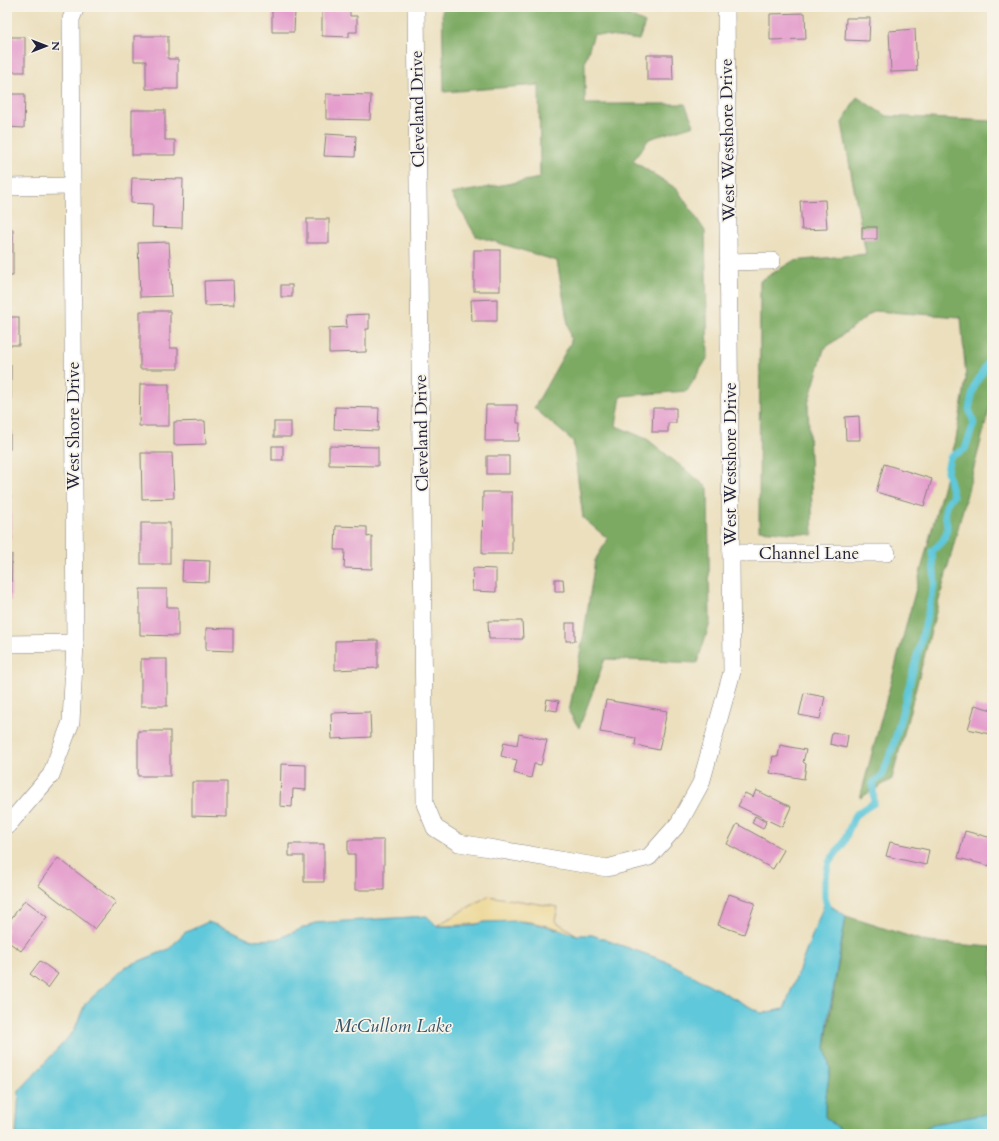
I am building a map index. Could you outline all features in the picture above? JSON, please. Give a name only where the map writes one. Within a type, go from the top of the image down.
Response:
[{"type":"street","name":"West Shore Drive","points":[[7,826],[51,775],[71,722],[75,643],[71,19],[76,7]]},
{"type":"street","name":"Cleveland Drive","points":[[416,7],[425,804],[435,828],[459,843],[607,868]]},
{"type":"street","name":"West Westshore Drive","points":[[607,868],[649,857],[679,823],[701,783],[732,672],[726,7]]},
{"type":"street","points":[[7,187],[71,186]]},
{"type":"street","points":[[728,262],[772,262]]},
{"type":"street","name":"Channel Lane","points":[[730,553],[887,553]]},
{"type":"street","points":[[7,644],[75,643]]},
{"type":"green space","points":[[442,7],[611,7],[645,23],[639,40],[594,34],[585,61],[585,104],[685,104],[694,125],[649,139],[633,161],[677,189],[705,231],[708,357],[687,391],[621,396],[616,426],[647,439],[708,488],[710,623],[697,663],[605,659],[579,728],[569,712],[585,627],[595,560],[608,539],[583,518],[573,441],[534,408],[571,342],[557,261],[476,236],[451,194],[540,178],[539,85],[444,92]]},
{"type":"green space","points":[[857,97],[886,116],[992,121],[992,399],[892,779],[860,798],[956,439],[966,379],[961,317],[874,311],[824,349],[808,404],[813,535],[759,530],[760,281],[793,261],[866,254],[842,123]]},
{"type":"green space","points":[[846,916],[927,942],[992,947],[992,1113],[933,1124],[916,1134],[846,1134],[825,1117],[825,1102],[830,1069],[825,1047]]},
{"type":"sand","points":[[488,896],[558,907],[555,921],[577,935],[525,921],[436,926]]},
{"type":"water","name":"McCullom Lake","points":[[825,902],[846,916],[828,1019],[825,1047],[830,1069],[825,1102],[825,1117],[846,1134],[16,1134],[19,1091],[74,1031],[85,1004],[125,967],[169,949],[184,933],[208,922],[252,940],[277,939],[315,923],[427,916],[437,926],[470,926],[484,922],[518,921],[542,925],[577,935],[592,935],[668,962],[761,1013],[784,1009]]},
{"type":"water","points":[[992,1113],[992,1134],[916,1134],[933,1124]]},
{"type":"building","points":[[272,10],[295,10],[294,32],[272,32]]},
{"type":"building","points":[[322,10],[350,10],[350,16],[357,16],[357,32],[349,32],[349,37],[322,36]]},
{"type":"building","points":[[805,13],[806,39],[770,40],[770,14]]},
{"type":"building","points":[[846,18],[870,18],[869,41],[845,40]]},
{"type":"building","points":[[915,29],[917,71],[891,72],[889,31]]},
{"type":"building","points":[[134,36],[168,36],[168,59],[178,59],[178,89],[146,89],[146,61],[134,61]]},
{"type":"building","points":[[7,37],[25,37],[25,72],[7,72]]},
{"type":"building","points":[[647,55],[672,55],[673,80],[647,80]]},
{"type":"building","points":[[7,94],[25,94],[24,128],[7,127]]},
{"type":"building","points":[[326,94],[371,95],[370,120],[326,119]]},
{"type":"building","points":[[132,110],[165,110],[165,140],[175,140],[175,155],[132,155]]},
{"type":"building","points":[[326,134],[356,136],[355,157],[324,156]]},
{"type":"building","points":[[132,178],[183,179],[182,228],[152,227],[153,204],[131,203]]},
{"type":"building","points":[[825,200],[827,229],[802,230],[800,201]]},
{"type":"building","points":[[307,219],[329,219],[329,243],[307,243]]},
{"type":"building","points":[[862,227],[877,227],[877,239],[862,239]]},
{"type":"building","points":[[13,229],[13,276],[7,276],[7,230]]},
{"type":"building","points":[[169,242],[172,296],[140,297],[138,243]]},
{"type":"building","points":[[474,250],[500,250],[500,291],[474,291]]},
{"type":"building","points":[[233,280],[234,305],[205,306],[204,281]]},
{"type":"building","points":[[281,285],[292,285],[292,297],[281,297]]},
{"type":"building","points":[[497,299],[497,321],[472,321],[471,300]]},
{"type":"building","points":[[140,311],[170,311],[170,348],[178,348],[178,369],[140,369]]},
{"type":"building","points":[[369,314],[369,329],[366,329],[366,352],[329,353],[329,328],[347,327],[346,315]]},
{"type":"building","points":[[7,317],[19,317],[19,345],[7,345]]},
{"type":"building","points":[[7,365],[11,365],[11,410],[7,410]]},
{"type":"building","points":[[140,384],[169,384],[169,426],[139,426]]},
{"type":"building","points":[[486,405],[517,405],[517,423],[520,423],[519,441],[485,441]]},
{"type":"building","points":[[335,407],[379,408],[378,431],[334,429]]},
{"type":"building","points":[[653,408],[676,408],[676,423],[668,423],[668,432],[652,432]]},
{"type":"building","points":[[859,416],[860,440],[846,440],[845,417]]},
{"type":"building","points":[[205,421],[206,444],[174,445],[174,422]]},
{"type":"building","points":[[274,422],[291,422],[291,437],[274,437]]},
{"type":"building","points":[[7,432],[10,432],[10,449],[7,449]]},
{"type":"building","points":[[272,446],[283,446],[283,460],[272,460]]},
{"type":"building","points":[[329,446],[378,447],[378,466],[329,465]]},
{"type":"building","points":[[141,453],[172,453],[174,498],[142,499]]},
{"type":"building","points":[[487,456],[509,456],[509,474],[487,474]]},
{"type":"building","points":[[884,464],[932,479],[924,506],[876,492]]},
{"type":"building","points":[[483,492],[512,492],[512,554],[482,554]]},
{"type":"building","points":[[7,496],[11,496],[11,538],[7,538]]},
{"type":"building","points":[[141,523],[170,523],[170,564],[141,564]]},
{"type":"building","points":[[336,526],[367,527],[367,537],[372,536],[372,569],[344,568],[345,550],[335,550]]},
{"type":"building","points":[[7,554],[12,554],[11,601],[7,601]]},
{"type":"building","points":[[183,560],[210,561],[209,582],[182,581]]},
{"type":"building","points":[[473,568],[496,569],[496,592],[472,591]]},
{"type":"building","points":[[555,579],[563,579],[564,591],[555,591]]},
{"type":"building","points":[[140,589],[167,589],[167,607],[178,607],[178,636],[140,635]]},
{"type":"building","points":[[488,621],[522,621],[523,639],[489,639]]},
{"type":"building","points":[[566,623],[575,623],[575,641],[566,641]]},
{"type":"building","points":[[206,628],[233,629],[233,651],[206,650]]},
{"type":"building","points":[[378,640],[378,668],[335,670],[335,641]]},
{"type":"building","points":[[141,659],[167,659],[167,706],[141,706]]},
{"type":"building","points":[[804,693],[825,697],[820,719],[799,715]]},
{"type":"building","points":[[547,699],[559,701],[557,711],[545,709]]},
{"type":"building","points":[[606,700],[667,711],[659,750],[635,745],[636,738],[600,732]]},
{"type":"building","points":[[975,705],[992,710],[992,724],[989,734],[968,729]]},
{"type":"building","points":[[370,712],[371,737],[332,739],[331,713]]},
{"type":"building","points":[[138,731],[170,731],[170,776],[138,776]]},
{"type":"building","points":[[832,732],[848,735],[846,748],[830,744]]},
{"type":"building","points":[[519,734],[547,740],[541,765],[534,764],[531,778],[514,773],[517,760],[501,756],[504,742],[517,745]]},
{"type":"building","points":[[780,745],[806,750],[803,762],[806,764],[804,779],[770,773],[773,756],[778,757]]},
{"type":"building","points":[[281,764],[306,765],[306,790],[293,789],[292,807],[280,806]]},
{"type":"building","points":[[192,782],[227,782],[227,817],[192,816]]},
{"type":"building","points":[[756,790],[791,807],[782,827],[738,806],[745,793],[753,797]]},
{"type":"building","points":[[755,816],[766,822],[763,829],[752,823]]},
{"type":"building","points":[[737,824],[784,850],[773,869],[727,844]]},
{"type":"building","points":[[965,831],[992,838],[990,866],[958,858]]},
{"type":"building","points":[[348,840],[384,840],[384,890],[355,890],[355,854],[348,854]]},
{"type":"building","points":[[890,842],[929,850],[926,865],[886,856]]},
{"type":"building","points":[[289,844],[324,844],[324,882],[304,882],[304,856],[289,856]]},
{"type":"building","points":[[58,858],[116,902],[95,929],[38,885]]},
{"type":"building","points":[[729,894],[755,903],[744,934],[718,925]]},
{"type":"building","points":[[25,900],[47,917],[21,951],[7,941],[7,924]]},
{"type":"building","points":[[40,961],[58,974],[48,988],[30,974]]},
{"type":"waterway","points":[[828,911],[825,897],[825,881],[829,862],[843,844],[855,815],[874,803],[873,783],[882,776],[893,747],[935,582],[932,551],[943,540],[946,534],[947,528],[945,513],[948,502],[953,496],[947,471],[950,457],[965,449],[974,423],[969,409],[974,387],[988,362],[992,349]]}]
